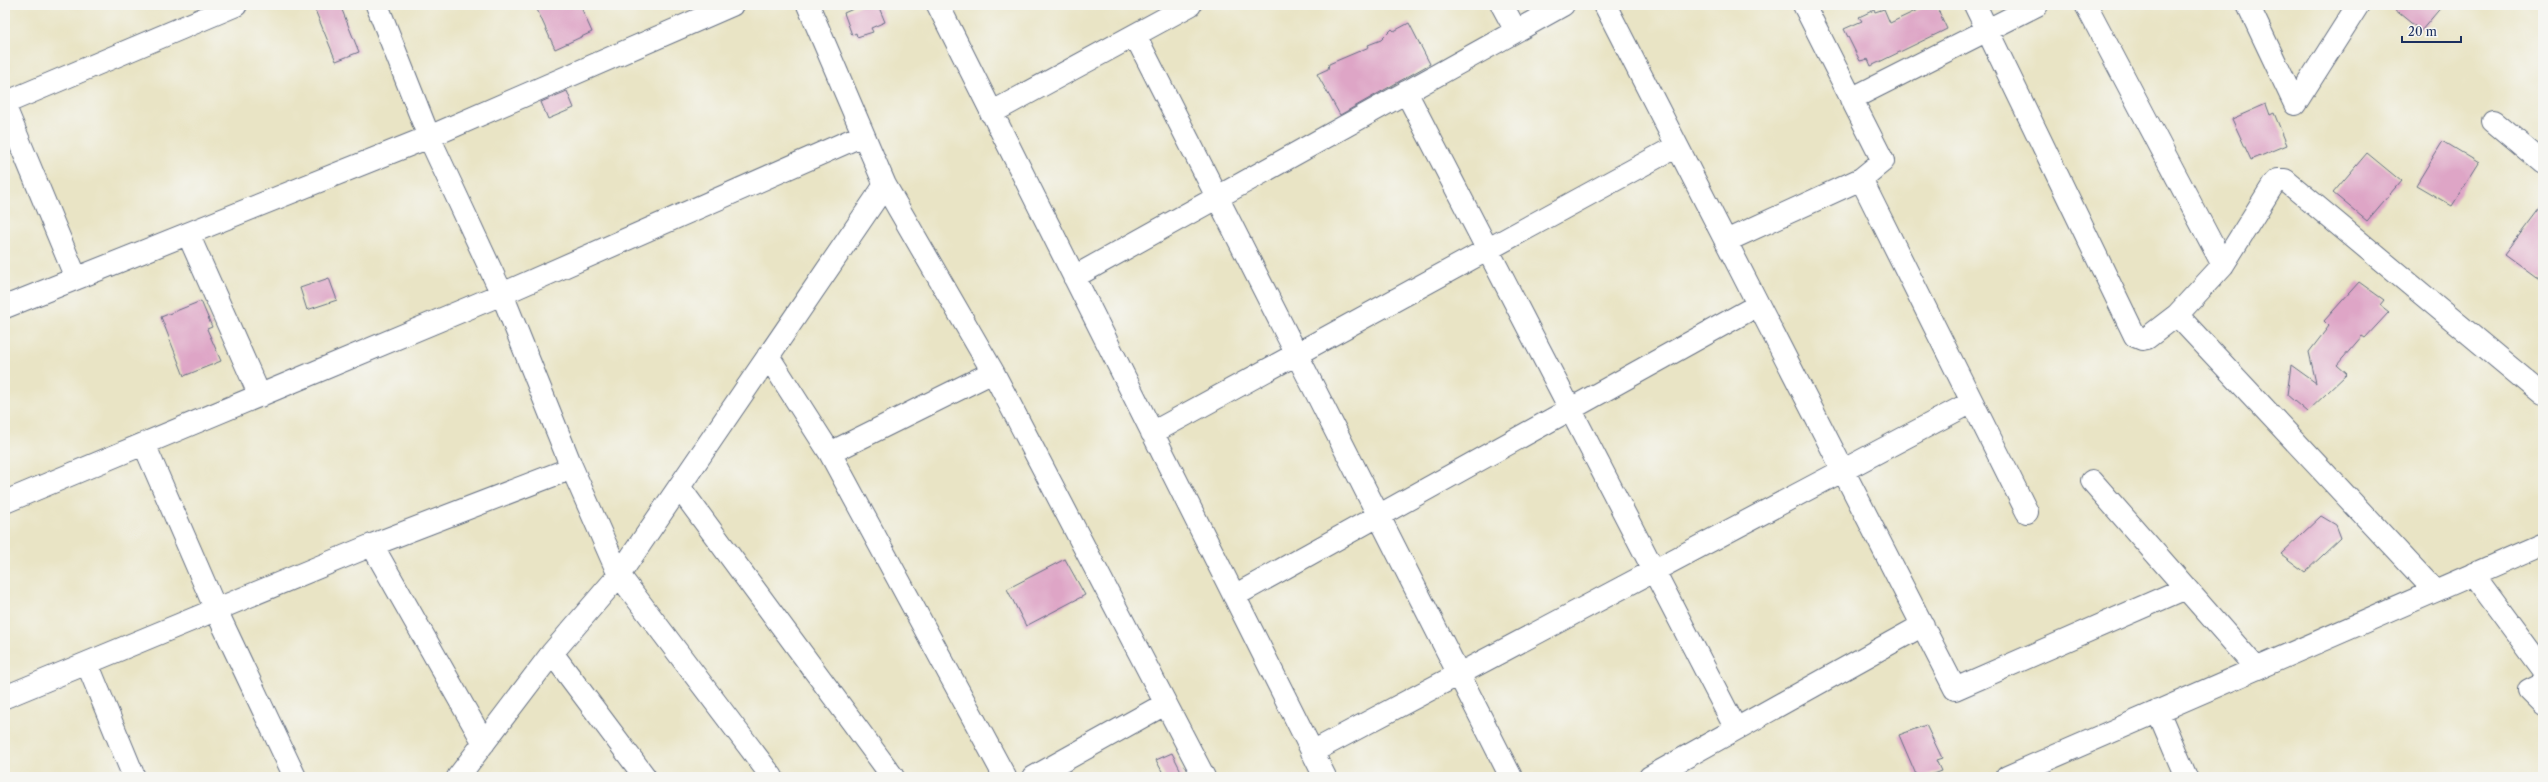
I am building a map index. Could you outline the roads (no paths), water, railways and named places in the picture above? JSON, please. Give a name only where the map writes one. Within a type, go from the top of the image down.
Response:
[{"type":"street","points":[[5,103],[236,5]]},
{"type":"street","points":[[377,5],[429,137],[502,294],[572,468],[619,575],[772,777]]},
{"type":"street","points":[[5,307],[429,137],[732,5]]},
{"type":"street","points":[[808,5],[885,185],[992,372],[1204,777]]},
{"type":"street","points":[[938,5],[1325,777]]},
{"type":"street","points":[[991,113],[1190,5]]},
{"type":"street","points":[[1502,5],[1516,31]]},
{"type":"street","points":[[1074,278],[1563,5]]},
{"type":"street","points":[[1605,5],[1955,688],[2186,588]]},
{"type":"street","points":[[1726,241],[1861,179],[1883,161],[1804,5]]},
{"type":"street","points":[[1975,5],[2135,336],[2142,339],[2148,338],[2177,316],[2223,265],[2273,185],[2278,180],[2285,180],[2543,395]]},
{"type":"street","points":[[1851,99],[2037,5]]},
{"type":"street","points":[[2086,5],[2223,265]]},
{"type":"street","points":[[2248,5],[2295,104],[2358,5]]},
{"type":"street","points":[[1135,35],[1510,777]]},
{"type":"street","points":[[1406,92],[1736,729]]},
{"type":"street","points":[[5,107],[76,278]]},
{"type":"street","points":[[2493,121],[2543,163]]},
{"type":"street","points":[[5,502],[502,294],[863,135]]},
{"type":"street","points":[[1152,433],[1677,146]]},
{"type":"street","points":[[1861,179],[2027,512]]},
{"type":"street","points":[[458,777],[552,653],[619,575],[885,185]]},
{"type":"street","points":[[188,234],[260,396]]},
{"type":"street","points":[[1234,596],[1758,305]]},
{"type":"street","points":[[2177,316],[2434,590]]},
{"type":"street","points":[[768,356],[830,453],[1005,777]]},
{"type":"street","points":[[830,453],[992,372]]},
{"type":"street","points":[[1312,752],[1972,402]]},
{"type":"street","points":[[144,444],[216,610],[295,777]]},
{"type":"street","points":[[5,697],[372,545],[572,468]]},
{"type":"street","points":[[2092,481],[2256,668]]},
{"type":"street","points":[[679,487],[893,777]]},
{"type":"street","points":[[2007,777],[2434,590],[2543,544]]},
{"type":"street","points":[[372,545],[484,743]]},
{"type":"street","points":[[2473,574],[2543,669]]},
{"type":"street","points":[[1650,777],[1923,625]]},
{"type":"street","points":[[552,653],[645,777]]},
{"type":"street","points":[[87,663],[134,777]]},
{"type":"street","points":[[2543,683],[2529,690],[2543,704]]},
{"type":"street","points":[[1034,777],[1165,704]]},
{"type":"street","points":[[2158,711],[2186,777]]}]
